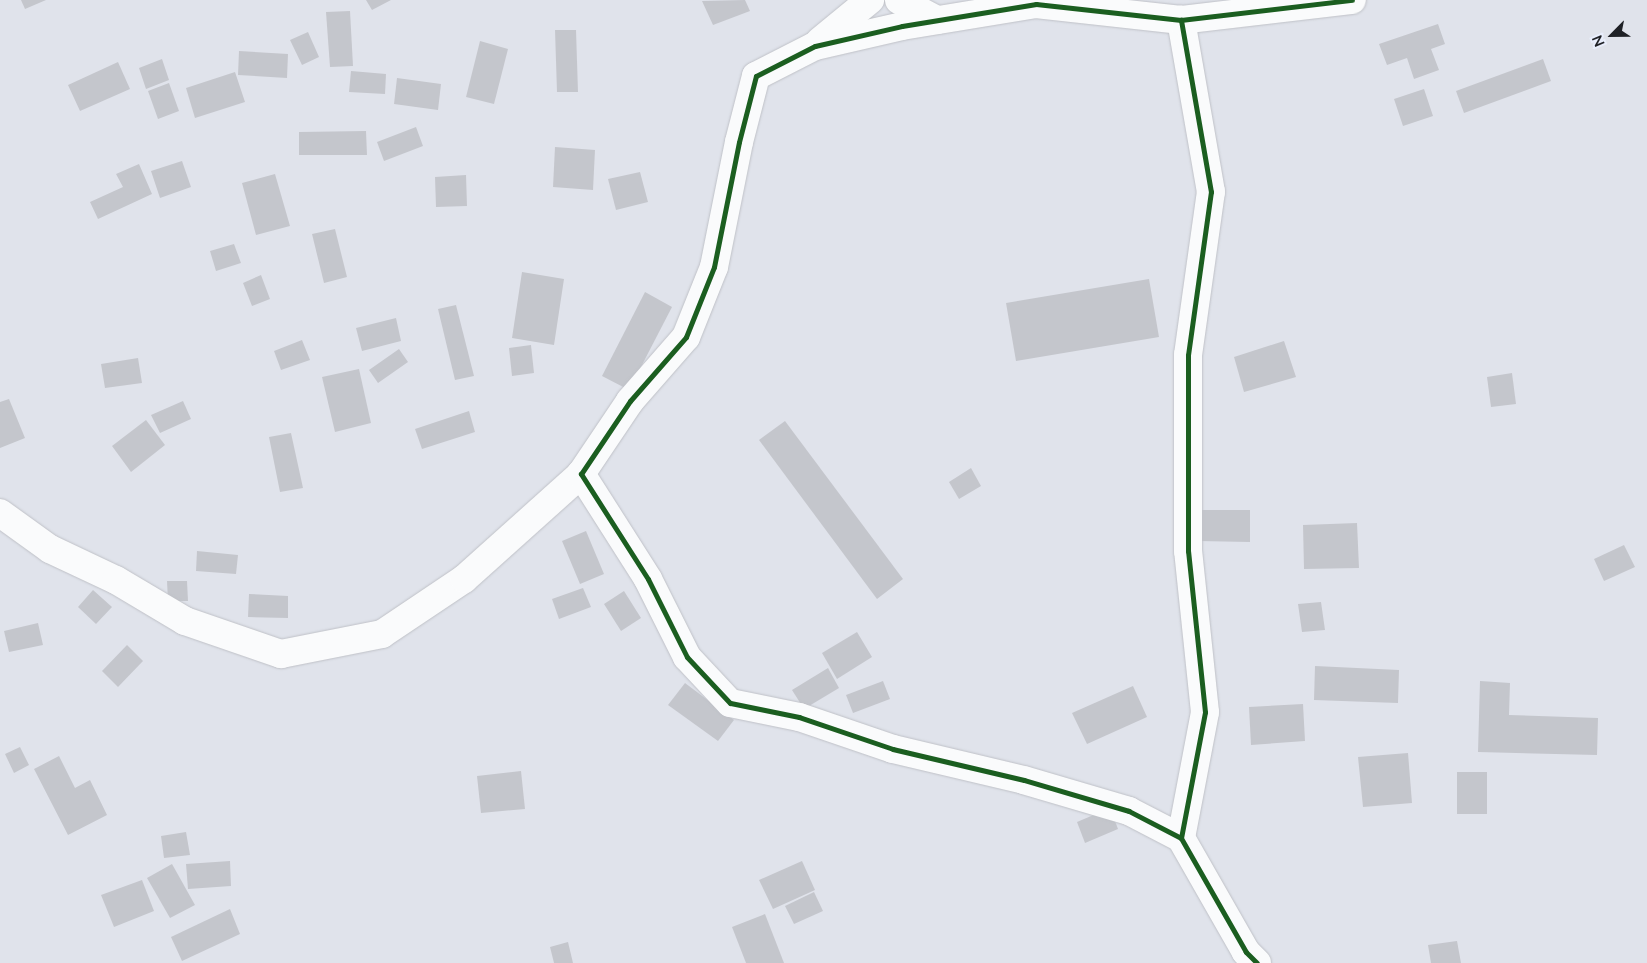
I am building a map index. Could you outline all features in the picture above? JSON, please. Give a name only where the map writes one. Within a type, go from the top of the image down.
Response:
[{"type":"street","points":[[0,513],[50,549],[116,580],[185,621],[281,654],[382,634],[464,578],[581,474],[630,401],[686,337],[714,267],[738,142],[756,76],[815,46],[870,0]]},
{"type":"street","points":[[899,0],[937,20]]},
{"type":"street","points":[[815,46],[937,20],[1036,4],[1181,20],[1352,0]]},
{"type":"street","points":[[1181,20],[1211,192],[1188,356],[1188,552],[1205,712],[1181,838]]},
{"type":"street","points":[[581,474],[648,578],[687,657],[730,703],[799,717],[893,749],[1024,780],[1129,811],[1181,838],[1246,952],[1257,963]]},
{"type":"building","points":[[21,0],[46,0],[25,9]]},
{"type":"building","points":[[366,0],[391,0],[372,10]]},
{"type":"building","points":[[745,0],[750,11],[713,25],[702,1]]},
{"type":"building","points":[[350,11],[353,66],[330,67],[326,12]]},
{"type":"building","points":[[1438,24],[1445,44],[1431,49],[1439,70],[1414,79],[1407,58],[1387,65],[1379,44]]},
{"type":"building","points":[[555,30],[576,30],[578,92],[557,92]]},
{"type":"building","points":[[308,32],[319,57],[302,65],[290,40]]},
{"type":"building","points":[[480,41],[508,49],[494,104],[466,97]]},
{"type":"building","points":[[239,51],[288,54],[287,78],[238,75]]},
{"type":"building","points":[[162,59],[169,80],[146,89],[139,68]]},
{"type":"building","points":[[1543,59],[1551,81],[1464,113],[1456,91]]},
{"type":"building","points":[[118,62],[130,89],[80,111],[68,85]]},
{"type":"building","points":[[351,71],[386,74],[385,94],[349,92]]},
{"type":"building","points":[[235,72],[245,102],[195,118],[186,88]]},
{"type":"building","points":[[397,78],[441,84],[438,110],[394,104]]},
{"type":"building","points":[[169,83],[179,111],[158,119],[148,91]]},
{"type":"building","points":[[1424,89],[1433,116],[1403,126],[1394,99]]},
{"type":"building","points":[[416,127],[423,146],[384,161],[377,142]]},
{"type":"building","points":[[366,131],[367,155],[299,155],[299,132]]},
{"type":"building","points":[[555,147],[595,150],[593,190],[553,187]]},
{"type":"building","points":[[182,161],[191,187],[160,198],[151,171]]},
{"type":"building","points":[[139,164],[152,194],[98,219],[90,202],[123,187],[116,174]]},
{"type":"building","points":[[640,172],[648,202],[616,210],[608,179]]},
{"type":"building","points":[[275,174],[290,226],[256,235],[242,183]]},
{"type":"building","points":[[466,175],[467,206],[436,207],[435,177]]},
{"type":"building","points":[[335,229],[347,277],[324,283],[312,234]]},
{"type":"building","points":[[234,244],[241,263],[216,271],[210,251]]},
{"type":"building","points":[[522,272],[564,279],[554,345],[512,338]]},
{"type":"building","points":[[261,275],[270,299],[252,306],[243,283]]},
{"type":"building","points":[[1149,279],[1159,337],[1016,361],[1006,303]]},
{"type":"building","points":[[645,292],[672,307],[629,390],[602,376]]},
{"type":"building","points":[[456,305],[474,376],[455,380],[438,309]]},
{"type":"building","points":[[396,318],[401,341],[362,351],[356,328]]},
{"type":"building","points":[[302,340],[310,360],[281,370],[274,351]]},
{"type":"building","points":[[1284,341],[1296,377],[1244,392],[1234,357]]},
{"type":"building","points":[[531,345],[534,373],[512,376],[509,348]]},
{"type":"building","points":[[399,349],[408,362],[378,383],[369,370]]},
{"type":"building","points":[[138,358],[142,383],[105,388],[101,364]]},
{"type":"building","points":[[359,369],[371,423],[335,432],[322,377]]},
{"type":"building","points":[[1512,373],[1516,404],[1491,407],[1487,377]]},
{"type":"building","points":[[9,399],[25,438],[0,448],[0,402]]},
{"type":"building","points":[[183,401],[191,419],[160,433],[151,415]]},
{"type":"building","points":[[469,411],[475,432],[422,449],[415,429]]},
{"type":"building","points":[[146,420],[165,445],[131,472],[112,446]]},
{"type":"building","points":[[785,421],[903,579],[877,599],[759,440]]},
{"type":"building","points":[[291,433],[303,488],[280,492],[269,437]]},
{"type":"building","points":[[971,468],[981,486],[959,499],[949,482]]},
{"type":"building","points":[[1198,510],[1250,510],[1250,542],[1198,541]]},
{"type":"building","points":[[1357,523],[1359,568],[1304,569],[1303,525]]},
{"type":"building","points":[[586,531],[604,574],[580,584],[562,541]]},
{"type":"building","points":[[1624,545],[1635,567],[1604,581],[1594,559]]},
{"type":"building","points":[[197,551],[238,555],[236,574],[196,571]]},
{"type":"building","points":[[167,581],[187,581],[188,601],[168,601]]},
{"type":"building","points":[[583,588],[591,607],[559,619],[552,599]]},
{"type":"building","points":[[93,590],[112,607],[96,624],[78,607]]},
{"type":"building","points":[[624,591],[641,618],[621,631],[604,604]]},
{"type":"building","points":[[249,594],[288,596],[288,618],[248,617]]},
{"type":"building","points":[[1321,602],[1325,630],[1302,632],[1298,604]]},
{"type":"building","points":[[38,623],[43,645],[9,652],[4,631]]},
{"type":"building","points":[[857,632],[872,657],[837,679],[822,653]]},
{"type":"building","points":[[127,645],[143,661],[118,687],[102,671]]},
{"type":"building","points":[[1315,666],[1399,670],[1398,703],[1314,700]]},
{"type":"building","points":[[828,668],[839,688],[804,709],[792,690]]},
{"type":"building","points":[[883,681],[890,699],[853,713],[846,695]]},
{"type":"building","points":[[1480,681],[1510,683],[1509,715],[1598,718],[1597,755],[1478,752]]},
{"type":"building","points":[[685,683],[734,720],[718,741],[668,705]]},
{"type":"building","points":[[1133,686],[1147,717],[1087,744],[1072,713]]},
{"type":"building","points":[[1303,704],[1305,741],[1251,745],[1249,707]]},
{"type":"building","points":[[20,747],[29,765],[14,773],[5,754]]},
{"type":"building","points":[[1408,753],[1412,803],[1363,807],[1358,757]]},
{"type":"building","points":[[59,756],[75,788],[90,780],[107,815],[68,835],[34,769]]},
{"type":"building","points":[[521,771],[525,809],[481,813],[477,776]]},
{"type":"building","points":[[1457,772],[1487,772],[1487,814],[1457,814]]},
{"type":"building","points":[[1110,808],[1118,829],[1085,843],[1077,822]]},
{"type":"building","points":[[186,832],[190,855],[164,858],[161,836]]},
{"type":"building","points":[[230,861],[231,886],[188,889],[186,864]]},
{"type":"building","points":[[802,861],[815,890],[773,909],[759,880]]},
{"type":"building","points":[[172,864],[195,905],[170,918],[147,878]]},
{"type":"building","points":[[142,880],[154,911],[114,927],[101,895]]},
{"type":"building","points":[[814,892],[823,911],[794,924],[785,906]]},
{"type":"building","points":[[230,909],[240,934],[182,961],[171,937]]},
{"type":"building","points":[[765,914],[784,963],[746,963],[732,927]]},
{"type":"building","points":[[1457,941],[1461,963],[1431,963],[1428,945]]},
{"type":"building","points":[[568,942],[573,963],[554,963],[550,947]]},
{"type":"cycle path","points":[[1257,963],[1246,952],[1181,838],[1129,811],[1024,780],[893,749],[799,717],[730,703],[687,657],[648,579],[581,474],[630,401],[686,337],[714,267],[739,142],[756,76],[815,46],[902,26],[1036,4],[1181,20],[1352,0]]},
{"type":"cycle path","points":[[1181,20],[1211,192],[1188,355],[1188,551],[1205,712],[1181,838]]}]
